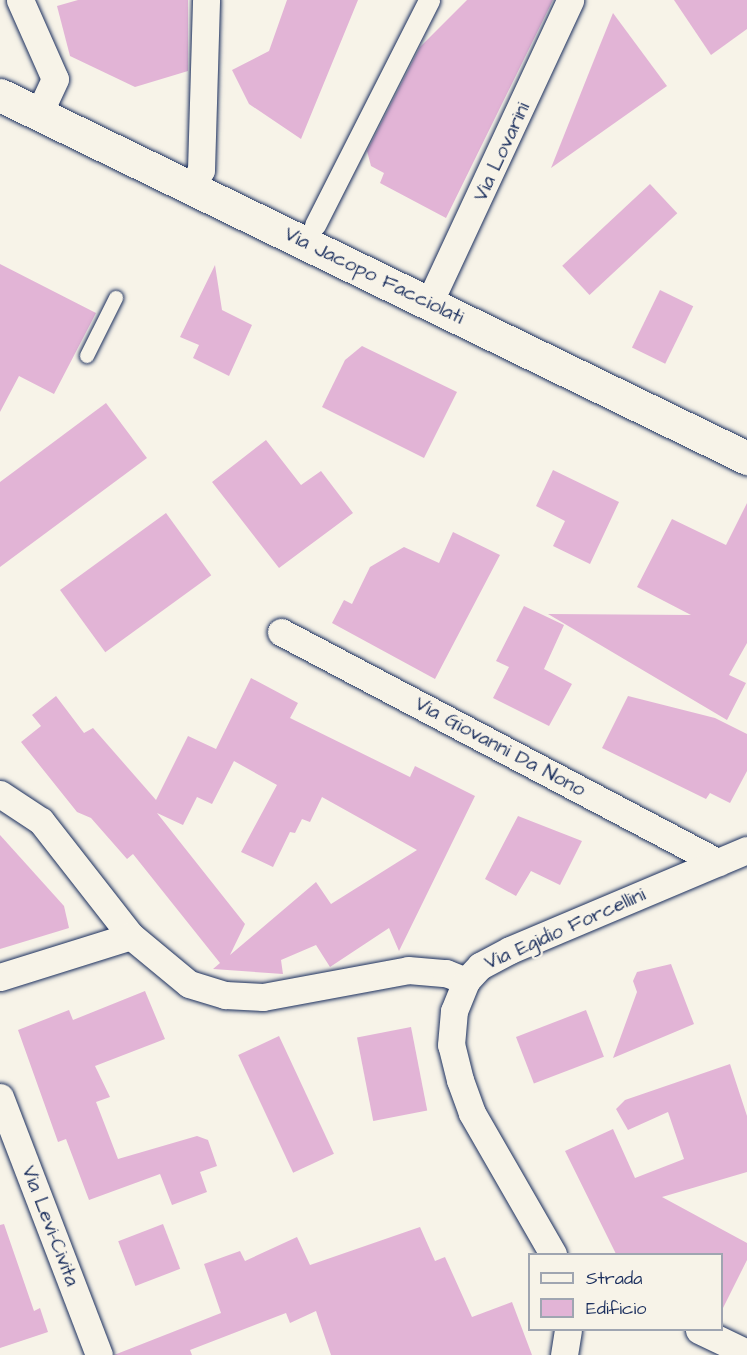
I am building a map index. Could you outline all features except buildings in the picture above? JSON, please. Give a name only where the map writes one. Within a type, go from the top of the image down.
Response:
[{"type":"main road","name":"Via Jacopo Facciolati","points":[[0,95],[192,186],[747,458]]},
{"type":"street","points":[[20,0],[55,79],[39,114]]},
{"type":"street","points":[[192,186],[201,170],[206,0]]},
{"type":"street","points":[[315,225],[429,0]]},
{"type":"street","name":"Via Lovarini","points":[[429,303],[570,0]]},
{"type":"street","name":"Via Giovanni Da Nono","points":[[281,632],[718,862]]},
{"type":"street","points":[[0,794],[41,821],[132,936],[173,974],[225,995],[298,994],[408,970],[446,973],[466,981]]},
{"type":"street","name":"Via Egidio Forcellini","points":[[552,1253],[472,1113],[460,1080],[451,1045],[454,1011],[466,981],[480,966],[510,950],[747,850]]},
{"type":"street","points":[[0,977],[132,936]]},
{"type":"street","name":"Via Levi-Civita","points":[[0,1097],[99,1355]]},
{"type":"street","points":[[564,1355],[568,1331]]},
{"type":"street","points":[[702,1331],[738,1352]]},
{"type":"lane","points":[[87,356],[116,298]]}]
